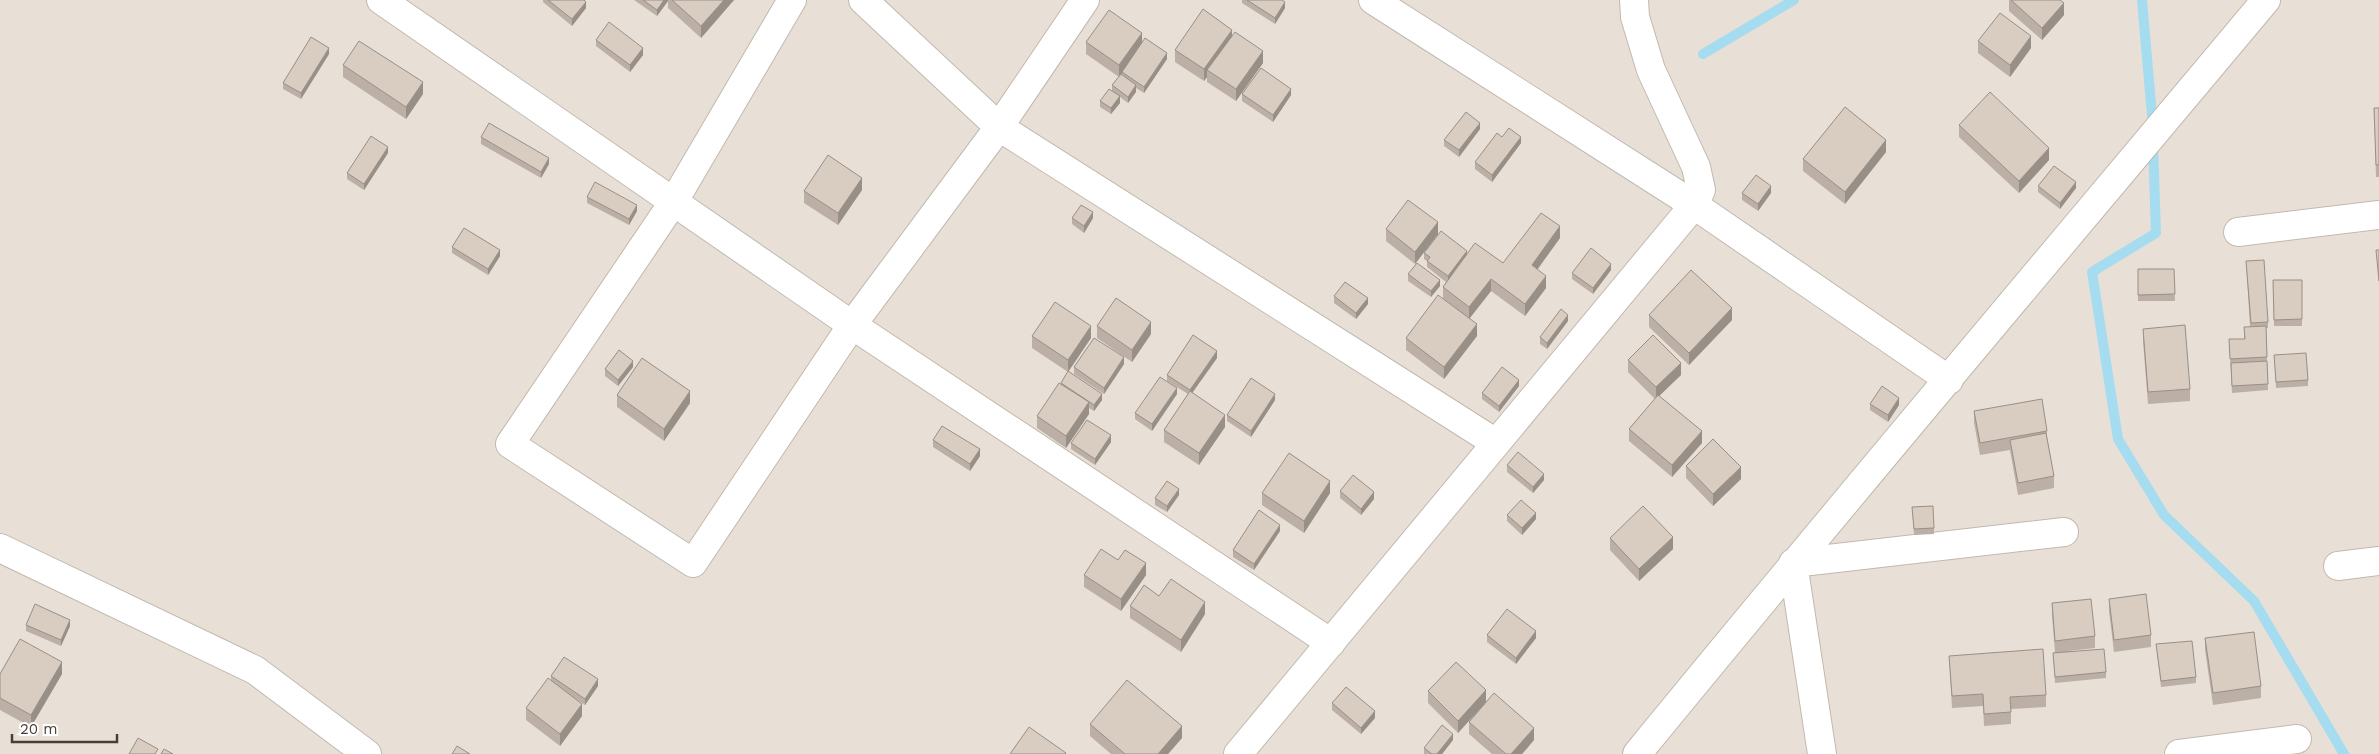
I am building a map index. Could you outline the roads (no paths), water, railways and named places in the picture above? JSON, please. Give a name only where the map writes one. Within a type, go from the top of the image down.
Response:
[{"type":"street","points":[[381,0],[852,325],[1331,643]]},
{"type":"street","points":[[792,0],[674,201],[510,444],[693,563],[852,325],[999,127],[1085,0]]},
{"type":"street","points":[[864,0],[999,127],[1496,443]]},
{"type":"street","points":[[1373,0],[1694,206],[1949,380]]},
{"type":"street","points":[[1238,754],[1694,206],[1701,190],[1696,167],[1651,70],[1635,17],[1634,0]]},
{"type":"street","points":[[1637,754],[1793,563],[1949,380],[2266,0]]},
{"type":"street","points":[[2238,232],[2379,216]]},
{"type":"street","points":[[1793,563],[2064,532]]},
{"type":"street","points":[[0,548],[255,670],[367,754]]},
{"type":"street","points":[[2338,566],[2379,561]]},
{"type":"street","points":[[1793,563],[1822,754]]},
{"type":"street","points":[[2179,754],[2297,739]]},
{"type":"waterway","points":[[1703,54],[1794,0]]},
{"type":"waterway","points":[[2142,0],[2153,127]]},
{"type":"waterway","points":[[2153,144],[2156,233],[2092,272],[2118,439],[2164,515],[2254,601],[2344,754]]}]
